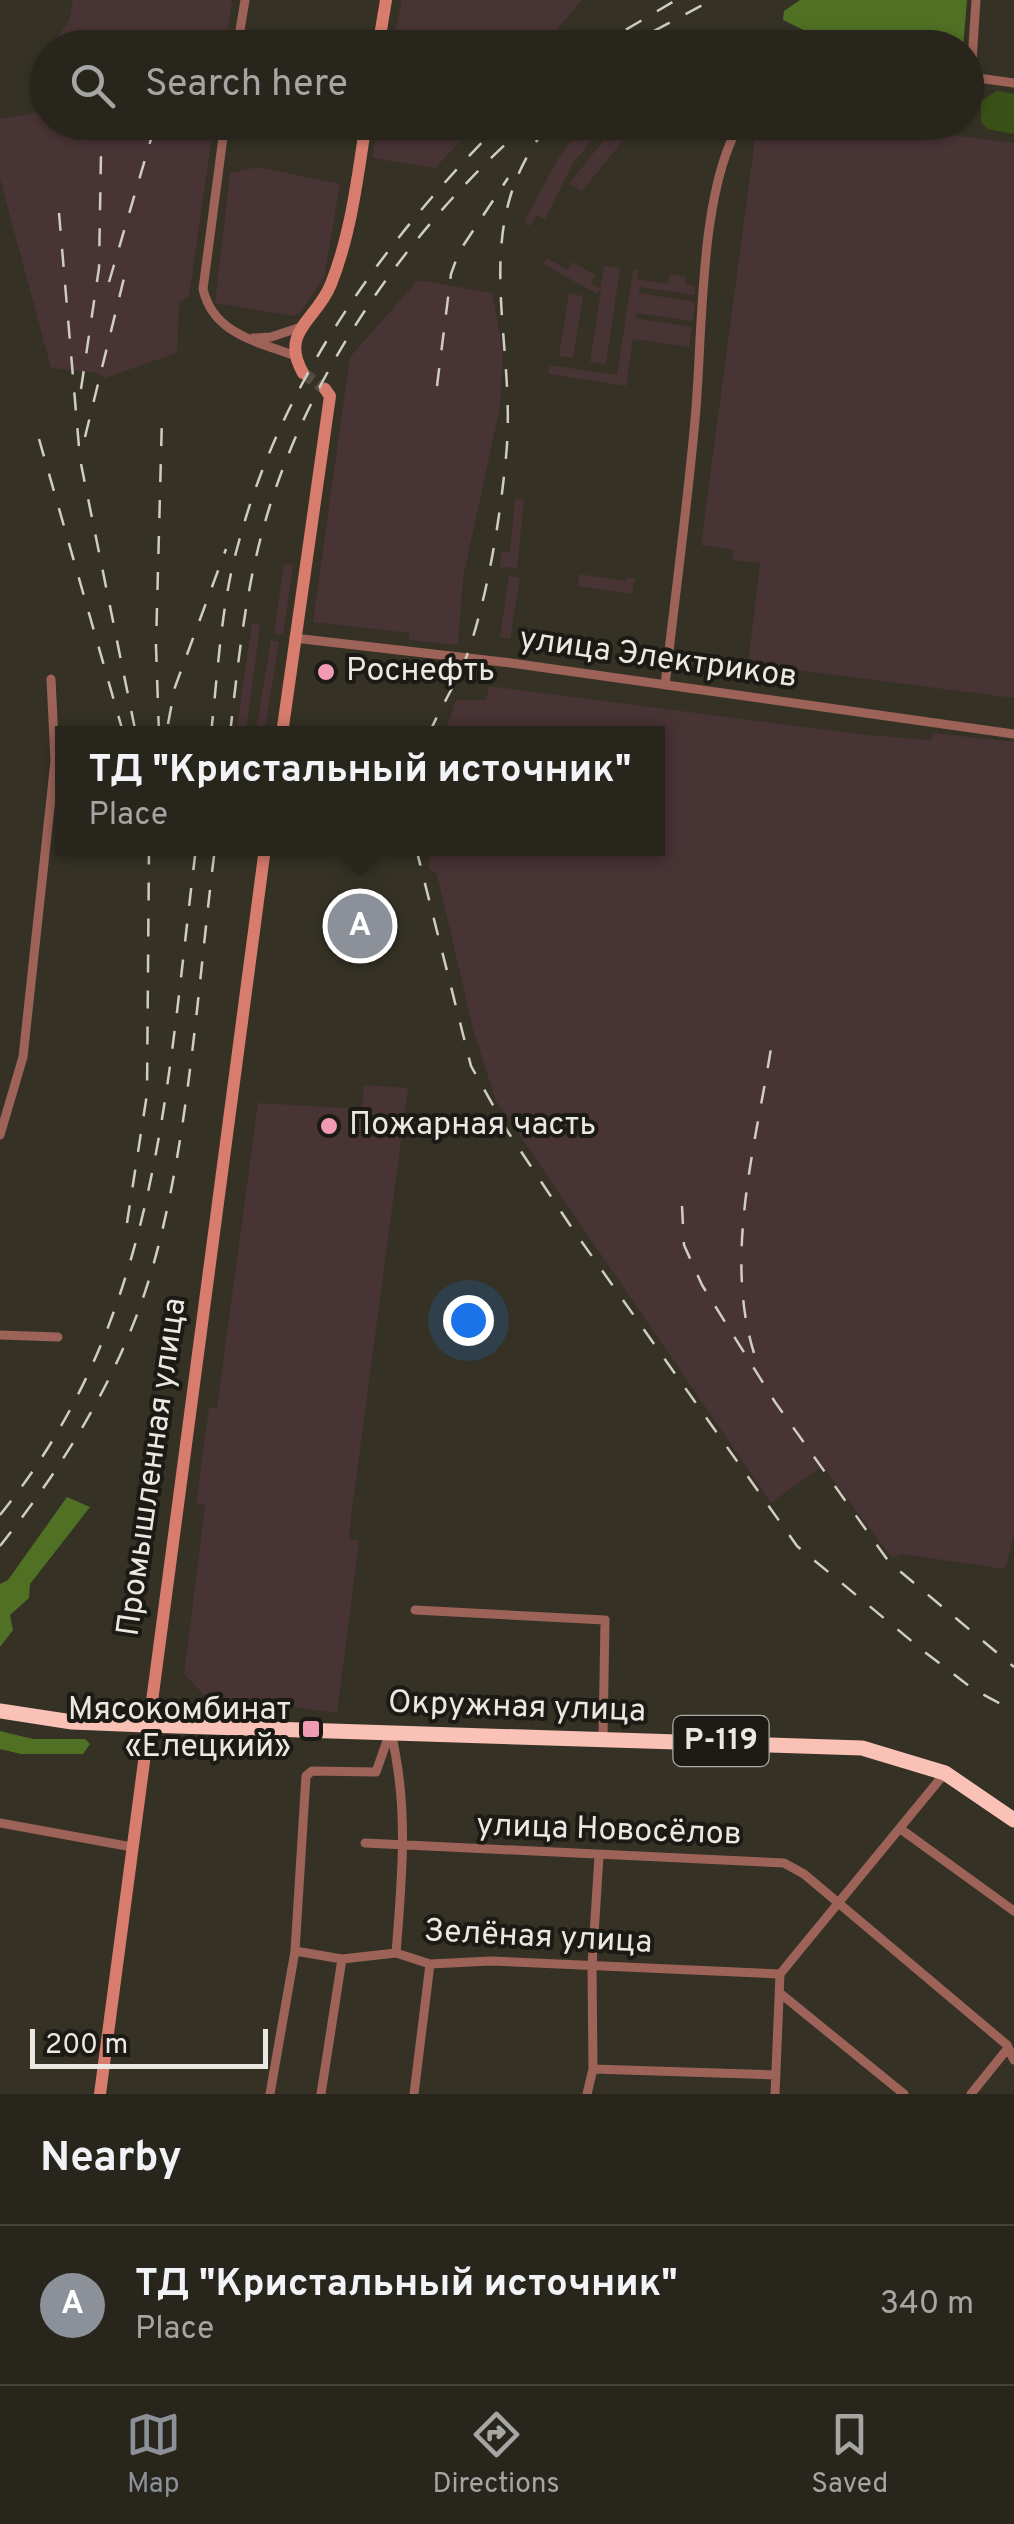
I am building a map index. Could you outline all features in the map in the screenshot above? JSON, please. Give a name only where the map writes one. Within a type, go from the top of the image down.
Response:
[{"type":"highway","name":"Окружная улица","points":[[0,1711],[72,1722],[862,1748],[945,1773],[1014,1820]]},
{"type":"street","points":[[240,30],[244,0]]},
{"type":"street","points":[[381,30],[386,0]]},
{"type":"street","points":[[974,30],[976,0]]},
{"type":"street","points":[[984,79],[1014,83]]},
{"type":"street","points":[[223,140],[203,289],[218,322],[240,335],[293,355],[303,372]]},
{"type":"street","points":[[293,355],[303,326],[330,286],[362,140]]},
{"type":"street","points":[[665,685],[696,416],[698,326],[724,150],[730,140]]},
{"type":"street","points":[[240,335],[271,338],[303,326]]},
{"type":"street","points":[[283,726],[330,396],[326,389]]},
{"type":"street","name":"улица Электриков","points":[[294,638],[1014,734]]},
{"type":"street","points":[[0,1134],[25,1037],[55,761],[51,679]]},
{"type":"street","name":"Промышленная улица","points":[[100,2094],[264,856]]},
{"type":"street","points":[[0,1335],[58,1337]]},
{"type":"street","points":[[415,1610],[605,1620],[604,1738]]},
{"type":"street","points":[[390,1732],[402,1786],[404,1847],[396,1954]]},
{"type":"street","points":[[270,2094],[295,1952],[306,1776],[312,1771],[376,1772],[390,1732]]},
{"type":"street","points":[[775,2094],[780,1974],[945,1773]]},
{"type":"street","points":[[0,1823],[132,1847]]},
{"type":"street","points":[[902,1830],[1014,1911]]},
{"type":"street","name":"улица Новосёлов","points":[[365,1843],[784,1863],[1008,2048]]},
{"type":"street","points":[[587,2094],[592,2070],[592,1966],[599,1856]]},
{"type":"street","name":"Зелёная улица","points":[[295,1952],[342,1959],[396,1954],[430,1964],[491,1962],[780,1974]]},
{"type":"street","points":[[321,2094],[342,1959]]},
{"type":"street","points":[[414,2094],[430,1964]]},
{"type":"street","points":[[781,1994],[904,2094]]},
{"type":"street","points":[[971,2094],[1008,2048],[1014,2060]]},
{"type":"street","points":[[592,2070],[776,2075]]},
{"type":"shaded area","points":[[73,0],[232,0],[228,30],[62,30],[69,21]]},
{"type":"shaded area","points":[[402,0],[582,0],[556,30],[396,30]]},
{"type":"shaded area","points":[[30,114],[30,140],[212,140],[189,296],[179,303],[177,353],[104,378],[98,373],[51,368],[0,179],[0,119]]},
{"type":"shaded area","points":[[984,139],[1014,143],[1014,698],[748,664],[760,563],[733,560],[733,550],[701,545],[755,140]]},
{"type":"shaded area","points":[[376,140],[462,140],[435,168],[372,158]]},
{"type":"shaded area","points":[[572,140],[593,140],[573,163],[545,219],[537,215],[530,226],[524,222]]},
{"type":"shaded area","points":[[604,140],[624,140],[582,191],[569,184]]},
{"type":"shaded area","points":[[258,167],[340,184],[324,278],[300,313],[293,316],[215,303],[230,173]]},
{"type":"shaded area","points":[[546,258],[568,270],[572,262],[595,275],[591,283],[600,289],[604,266],[620,268],[606,364],[590,362],[601,289],[597,294],[543,264]]},
{"type":"shaded area","points":[[633,270],[638,270],[637,279],[668,284],[670,274],[686,277],[685,284],[695,286],[694,295],[640,287],[639,293],[695,302],[693,321],[636,313],[635,318],[692,327],[689,347],[633,339],[626,386],[548,374],[549,365],[617,375]]},
{"type":"shaded area","points":[[418,280],[492,293],[503,351],[500,407],[463,578],[458,645],[409,640],[409,633],[313,622],[350,357]]},
{"type":"shaded area","points":[[569,293],[583,296],[573,358],[559,356]]},
{"type":"shaded area","points":[[515,499],[524,500],[517,568],[500,567],[501,552],[510,552]]},
{"type":"shaded area","points":[[284,564],[293,565],[283,635],[274,633]]},
{"type":"shaded area","points":[[579,574],[625,581],[627,577],[635,578],[632,594],[578,586]]},
{"type":"shaded area","points":[[509,576],[520,577],[510,639],[500,637]]},
{"type":"shaded area","points":[[252,624],[260,625],[247,726],[237,726]]},
{"type":"shaded area","points":[[271,640],[279,642],[265,726],[257,725]]},
{"type":"shaded area","points":[[489,686],[867,735],[932,740],[933,733],[1014,742],[1014,1536],[1005,1569],[901,1554],[892,1558],[822,1466],[771,1503],[496,1101],[473,1029],[437,874],[429,869],[430,856],[665,856],[665,726],[447,726],[456,700],[486,700]]},
{"type":"shaded area","points":[[364,1085],[408,1088],[352,1510],[349,1539],[359,1541],[337,1713],[204,1695],[184,1674],[205,1505],[196,1504],[209,1408],[217,1408],[258,1103],[362,1109]]},
{"type":"green space","points":[[800,0],[967,0],[964,30],[804,30],[783,20],[784,11]]},
{"type":"green space","points":[[997,91],[1014,94],[1014,134],[984,125],[984,99]]},
{"type":"green space","points":[[67,1497],[90,1507],[30,1584],[29,1598],[10,1615],[13,1630],[0,1647],[0,1584],[8,1580]]},
{"type":"green space","points":[[0,1731],[33,1739],[85,1739],[90,1744],[83,1754],[21,1754],[0,1749]]},
{"type":"tunnel","points":[[303,373],[325,389]]},
{"type":"railway","points":[[625,30],[676,0]]},
{"type":"railway","points":[[656,30],[712,0]]},
{"type":"railway","points":[[109,282],[151,140]]},
{"type":"railway","points":[[212,726],[232,568],[257,485],[281,427],[309,371],[378,265],[485,140]]},
{"type":"railway","points":[[231,726],[257,553],[274,492],[298,432],[360,317],[398,263],[511,140]]},
{"type":"railway","points":[[433,726],[466,658],[492,559],[508,412],[500,283],[502,242],[509,201],[525,161],[539,140]]},
{"type":"railway","points":[[81,389],[99,268],[101,154]]},
{"type":"railway","points":[[437,386],[451,274],[459,252],[508,178]]},
{"type":"railway","points":[[59,213],[80,459],[134,726]]},
{"type":"railway","points":[[85,437],[126,270]]},
{"type":"railway","points":[[159,726],[156,646],[162,417]]},
{"type":"railway","points":[[39,439],[121,726]]},
{"type":"railway","points":[[168,724],[175,687],[226,549]]},
{"type":"railway","points":[[127,1223],[147,1094],[149,856]]},
{"type":"railway","points":[[0,1515],[53,1439],[94,1361],[124,1280],[147,1198],[163,1113],[195,856]]},
{"type":"railway","points":[[0,1546],[43,1488],[100,1397],[143,1298],[171,1192],[181,1135],[214,856]]},
{"type":"railway","points":[[418,856],[471,1066],[508,1132],[572,1228],[797,1546],[973,1689],[1014,1711]]},
{"type":"railway","points":[[754,1353],[745,1316],[742,1237],[772,1042]]},
{"type":"railway","points":[[682,1206],[684,1245],[702,1285],[775,1402],[889,1562],[1014,1667]]},
{"type":"place","name":"Роснефть","points":[[326,672]]},
{"type":"place","name":"ТД \"Кристальный источник\"","points":[[360,926]]},
{"type":"place","name":"Пожарная часть","points":[[329,1126]]},
{"type":"place","name":"Мясокомбинат «Елецкий»","points":[[311,1729]]}]
